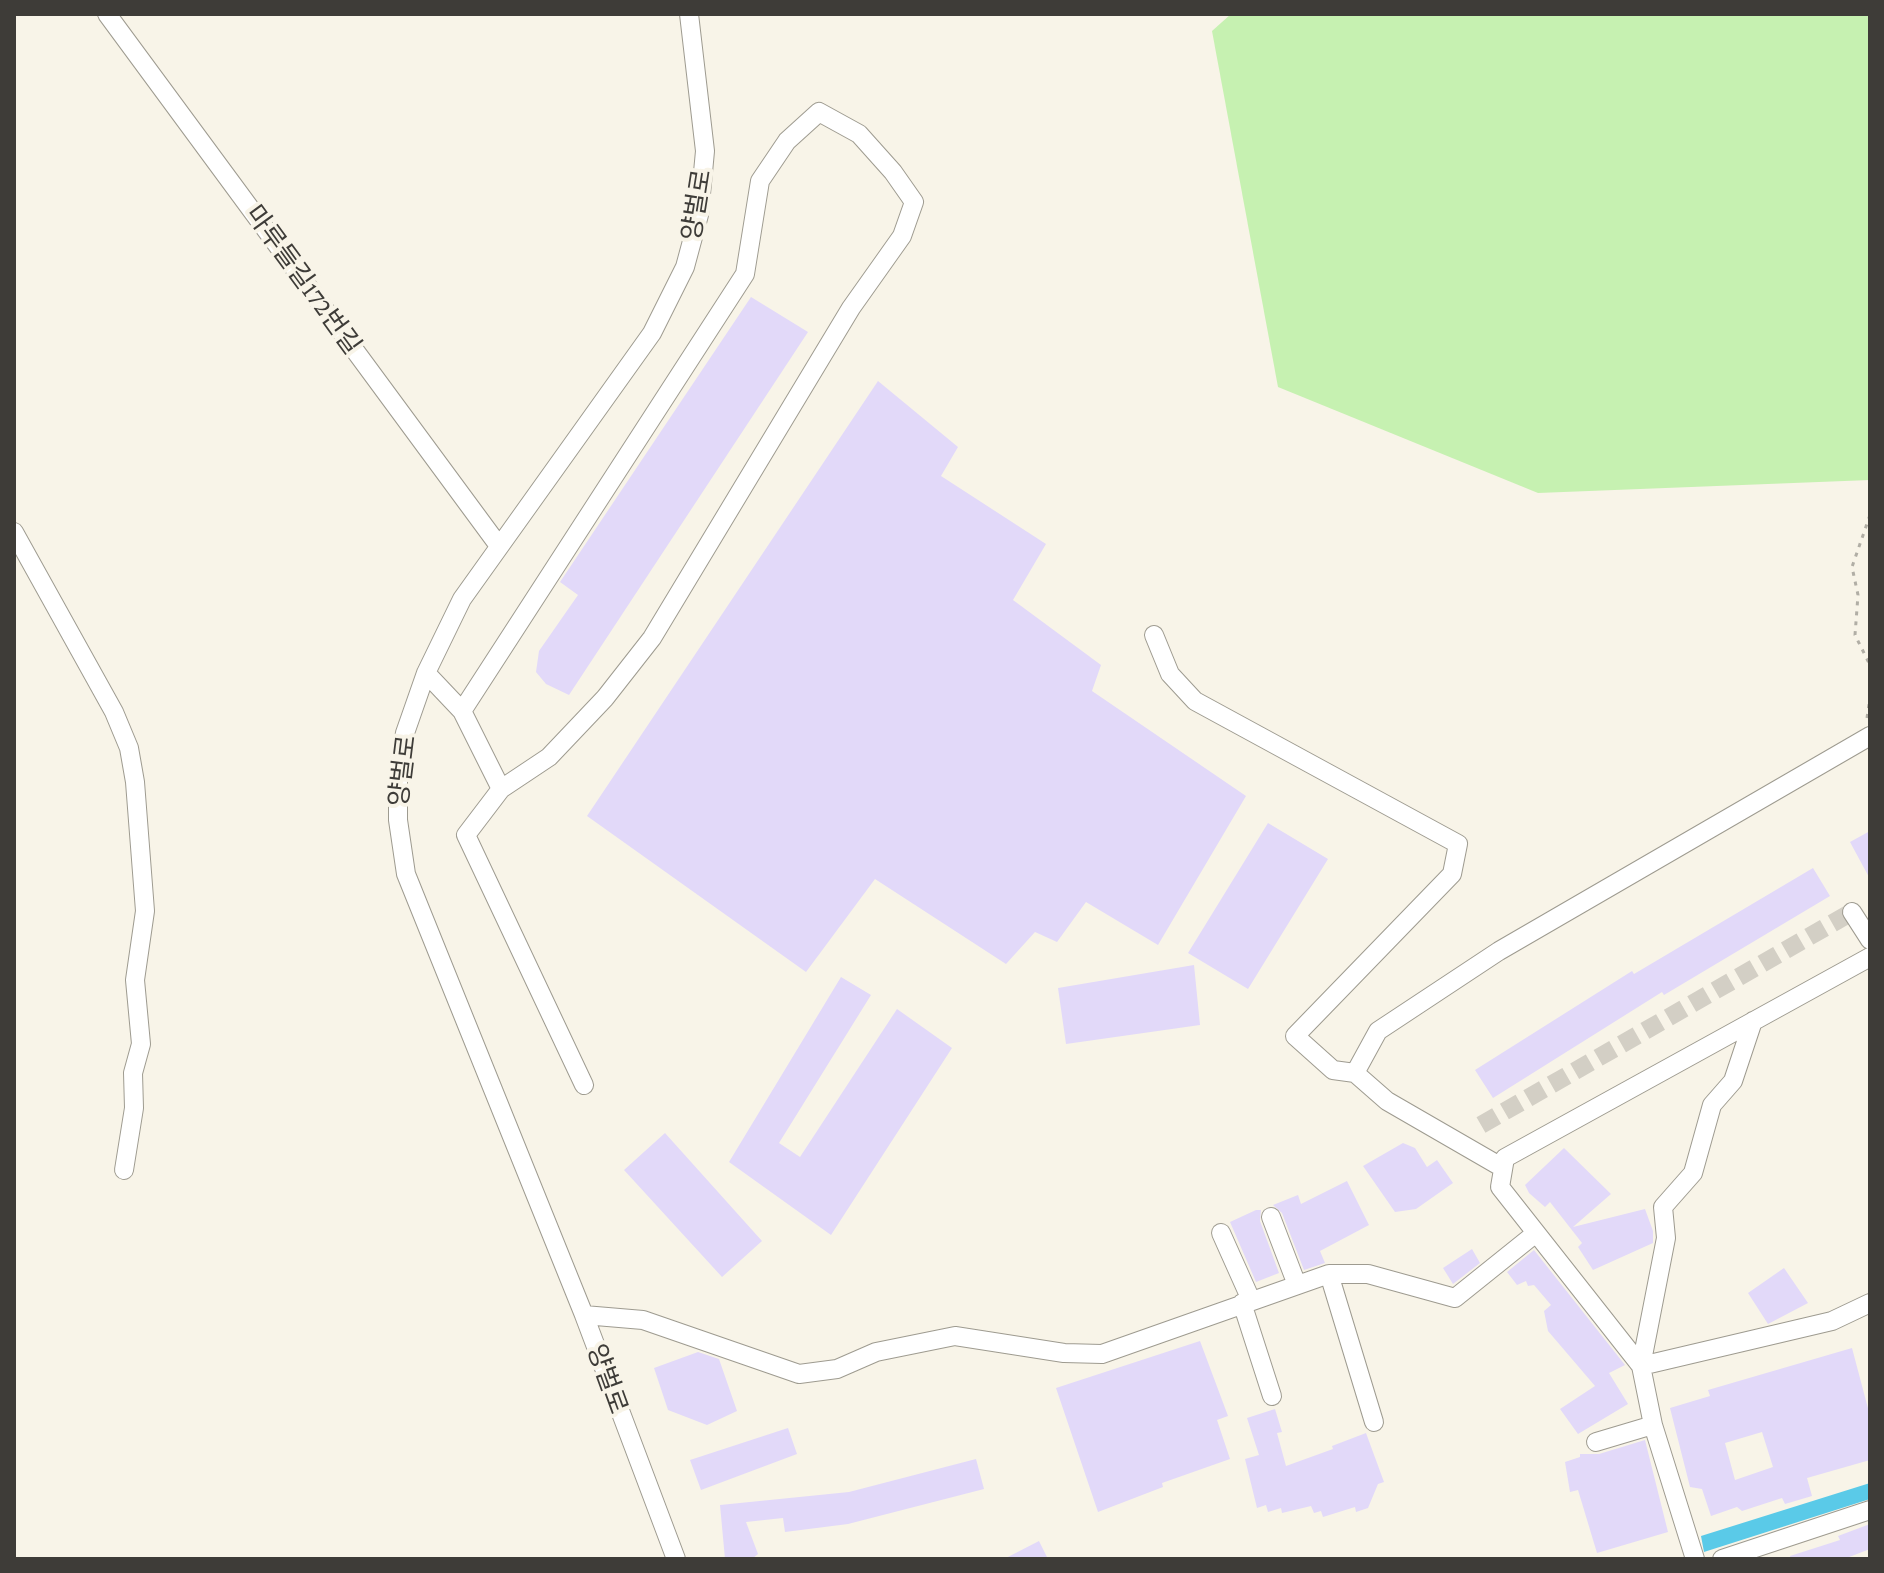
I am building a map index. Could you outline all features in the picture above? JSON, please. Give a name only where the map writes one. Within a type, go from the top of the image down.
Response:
[{"type":"street","name":"마루들길172번길","points":[[107,14],[499,546]]},
{"type":"street","name":"양벌로","points":[[676,1559],[584,1315],[406,874],[398,820],[398,773],[405,733],[426,673],[462,599],[652,333],[685,267],[699,215],[705,151],[689,14]]},
{"type":"street","points":[[462,711],[745,274],[760,181],[787,141],[819,112],[859,134],[914,202],[902,236],[851,308],[652,638],[605,698],[549,757],[501,789],[466,835],[584,1085]]},
{"type":"street","points":[[14,532],[114,712],[129,748],[135,782],[145,911],[135,980],[141,1044],[133,1073],[134,1108],[124,1170]]},
{"type":"street","points":[[1154,635],[1170,674],[1195,701],[1458,844],[1452,874],[1295,1036],[1333,1070],[1355,1073],[1387,1101],[1503,1168]]},
{"type":"street","points":[[426,673],[462,711],[501,789]]},
{"type":"street","points":[[1355,1073],[1378,1031],[1487,959],[1773,789],[1870,736]]},
{"type":"street","points":[[1852,912],[1870,940]]},
{"type":"street","points":[[1641,1366],[1500,1187],[1505,1158],[1870,957]]},
{"type":"street","points":[[1695,1559],[1653,1425],[1641,1366],[1666,1238],[1663,1207],[1693,1173],[1712,1105],[1733,1081],[1753,1021]]},
{"type":"street","points":[[1271,1217],[1297,1285]]},
{"type":"street","points":[[1221,1233],[1246,1302],[1272,1396]]},
{"type":"street","points":[[584,1315],[643,1320],[799,1374],[837,1369],[876,1352],[955,1336],[1064,1353],[1102,1354],[1329,1274],[1368,1274],[1455,1298],[1536,1233]]},
{"type":"street","points":[[1329,1274],[1374,1422]]},
{"type":"street","points":[[1641,1366],[1832,1321],[1870,1303]]},
{"type":"street","points":[[1596,1442],[1653,1425]]},
{"type":"street","points":[[1722,1559],[1870,1510]]},
{"type":"path","points":[[1870,515],[1852,567],[1858,595],[1855,635],[1870,665]]},
{"type":"green space","points":[[1231,14],[1870,14],[1870,480],[1538,493],[1278,387],[1212,31]]},
{"type":"water","points":[[1870,1483],[1870,1499],[1704,1552],[1701,1536]]},
{"type":"building","points":[[751,297],[808,332],[569,695],[546,684],[536,672],[539,651],[578,595],[560,582]]},
{"type":"building","points":[[878,381],[958,447],[941,476],[1046,544],[1013,600],[1101,665],[1092,691],[1246,796],[1158,945],[1086,902],[1057,942],[1035,932],[1006,964],[875,879],[806,972],[587,816]]},
{"type":"building","points":[[1268,823],[1328,859],[1248,989],[1188,953]]},
{"type":"building","points":[[1870,831],[1870,879],[1850,842]]},
{"type":"building","points":[[1813,868],[1830,896],[1664,995],[1662,992],[1493,1098],[1475,1070],[1632,971],[1634,974]]},
{"type":"building","points":[[1194,965],[1200,1025],[1066,1044],[1058,988]]},
{"type":"building","points":[[841,977],[871,995],[779,1143],[800,1157],[897,1009],[952,1048],[831,1235],[729,1162]]},
{"type":"building","points":[[665,1133],[762,1241],[722,1277],[624,1170]]},
{"type":"building","points":[[1403,1143],[1415,1148],[1427,1167],[1437,1160],[1453,1183],[1416,1209],[1395,1212],[1363,1166]]},
{"type":"building","points":[[1564,1148],[1611,1194],[1573,1227],[1645,1209],[1653,1231],[1653,1243],[1593,1270],[1578,1247],[1582,1243],[1550,1202],[1545,1207],[1529,1193],[1525,1185]]},
{"type":"building","points":[[1347,1181],[1369,1225],[1320,1251],[1325,1263],[1304,1270],[1282,1213],[1273,1205],[1298,1195],[1301,1204]]},
{"type":"building","points":[[1261,1210],[1260,1221],[1279,1273],[1256,1282],[1230,1222]]},
{"type":"building","points":[[1472,1249],[1480,1263],[1453,1284],[1443,1268]]},
{"type":"building","points":[[1534,1250],[1625,1365],[1609,1373],[1628,1404],[1578,1434],[1560,1409],[1595,1386],[1548,1331],[1544,1311],[1551,1305],[1534,1285],[1528,1286],[1526,1281],[1517,1285],[1507,1272]]},
{"type":"building","points":[[1784,1268],[1808,1303],[1768,1324],[1748,1293]]},
{"type":"building","points":[[1200,1341],[1228,1416],[1217,1420],[1230,1459],[1162,1483],[1163,1487],[1098,1512],[1056,1388]]},
{"type":"building","points":[[1852,1348],[1870,1416],[1870,1460],[1807,1478],[1812,1496],[1785,1504],[1782,1498],[1742,1511],[1737,1507],[1711,1516],[1702,1489],[1690,1487],[1670,1408],[1710,1396],[1708,1390]],"holes":[[[1762,1432],[1773,1467],[1735,1480],[1725,1443]]]},
{"type":"building","points":[[698,1352],[719,1359],[737,1411],[707,1425],[668,1410],[654,1368]]},
{"type":"building","points":[[1275,1409],[1282,1432],[1277,1433],[1286,1466],[1366,1433],[1384,1482],[1378,1484],[1368,1508],[1356,1512],[1355,1507],[1323,1517],[1321,1511],[1314,1513],[1311,1506],[1282,1513],[1281,1508],[1268,1512],[1266,1505],[1257,1508],[1245,1459],[1259,1455],[1247,1418]]},
{"type":"building","points":[[788,1428],[797,1454],[701,1490],[690,1460]]},
{"type":"building","points":[[1645,1440],[1668,1532],[1597,1553],[1578,1490],[1570,1492],[1565,1462],[1580,1457],[1580,1454],[1599,1454]]},
{"type":"building","points":[[976,1459],[984,1489],[848,1524],[785,1532],[783,1518],[746,1522],[758,1554],[752,1559],[725,1559],[720,1505],[849,1492]]},
{"type":"building","points":[[1870,1524],[1870,1549],[1844,1559],[1791,1559],[1790,1556],[1840,1540],[1838,1536]]},
{"type":"building","points":[[1039,1541],[1048,1559],[1004,1559]]},
{"type":"tunnel","points":[[1481,1125],[1852,912]]}]
